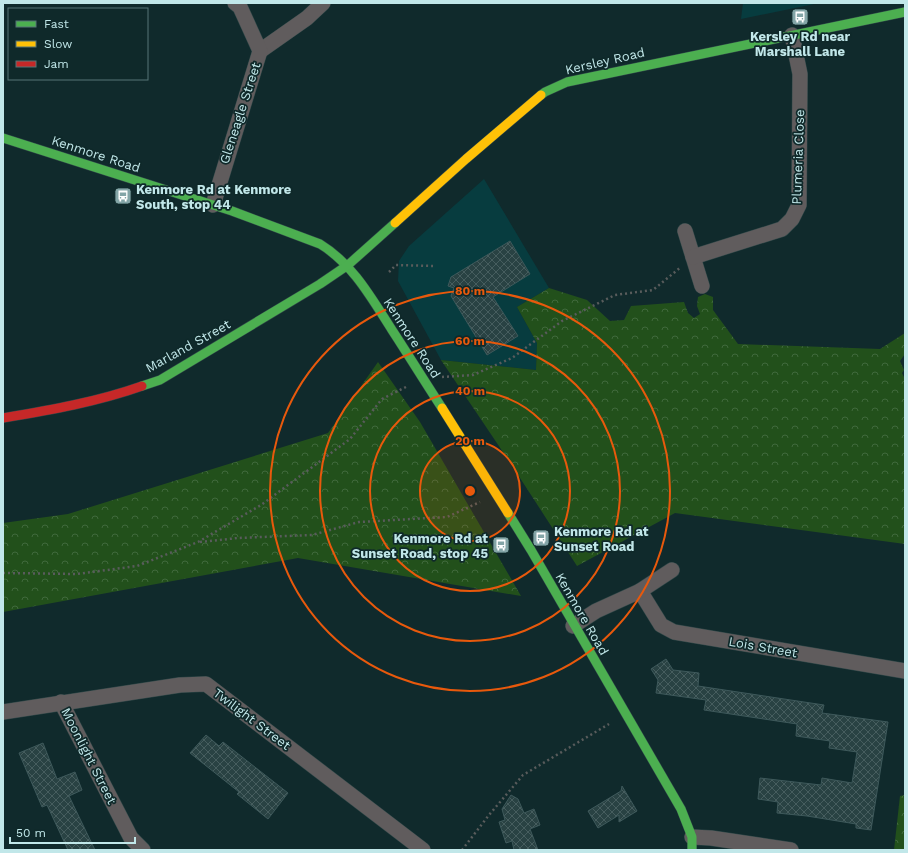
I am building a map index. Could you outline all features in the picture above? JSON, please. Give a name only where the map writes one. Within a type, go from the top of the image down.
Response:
[{"type":"street","name":"Gleneagle Street","points":[[213,205],[260,51],[240,7],[235,3]]},
{"type":"street","points":[[260,51],[307,18],[323,3]]},
{"type":"street","name":"Kersley Road","points":[[348,265],[466,159],[545,92],[567,82],[905,12]]},
{"type":"street","name":"Plumeria Close","points":[[693,257],[782,229],[792,219],[798,205],[800,74],[792,35]]},
{"type":"street","name":"Kenmore Road","points":[[3,138],[213,205],[320,244],[329,248],[348,265],[423,378],[531,550],[573,626],[681,809],[692,843]]},
{"type":"street","points":[[685,231],[702,286]]},
{"type":"street","name":"Marland Street","points":[[3,418],[65,407],[114,396],[160,380],[320,284],[348,265]]},
{"type":"street","points":[[573,626],[596,612],[640,591],[672,570]]},
{"type":"street","name":"Lois Street","points":[[640,591],[661,625],[674,632],[905,671]]},
{"type":"street","name":"Twilight Street","points":[[3,712],[180,685],[206,684],[423,850]]},
{"type":"street","name":"Moonlight Street","points":[[61,702],[131,838],[143,850]]},
{"type":"street","points":[[692,843],[711,838],[791,850]]},
{"type":"path","points":[[3,573],[77,574],[137,566],[198,542],[261,505],[350,439],[382,400],[423,378],[473,375],[512,358],[562,321],[615,295],[653,290],[693,257]]},
{"type":"path","points":[[389,272],[396,265],[433,266]]},
{"type":"path","points":[[198,542],[238,538],[312,535],[359,522],[447,517],[481,502],[495,492]]},
{"type":"path","points":[[462,850],[488,816],[523,775],[606,725],[626,716]]},
{"type":"shaded area","points":[[743,3],[819,3],[741,19]]},
{"type":"shaded area","points":[[484,179],[549,288],[517,307],[537,343],[536,370],[441,360],[398,281],[399,261],[409,246]]},
{"type":"green space","points":[[549,288],[587,300],[610,321],[624,320],[631,306],[684,302],[688,313],[694,318],[700,314],[697,306],[698,297],[705,294],[713,297],[713,310],[738,344],[880,349],[905,333],[905,354],[900,361],[904,370],[902,373],[905,379],[905,544],[675,513],[577,566],[441,360],[536,370],[537,343],[517,307]]},
{"type":"green space","points":[[378,362],[420,422],[521,596],[298,558],[3,612],[3,523],[68,514],[328,433]]},
{"type":"green space","points":[[905,795],[905,850],[894,850],[900,796]]},
{"type":"building","points":[[510,241],[530,274],[493,297],[518,336],[487,355],[451,296],[454,288],[448,286],[451,277]]},
{"type":"building","points":[[666,659],[673,670],[699,673],[698,686],[824,705],[822,713],[888,722],[871,830],[856,828],[856,824],[777,813],[778,802],[758,799],[760,778],[821,785],[822,778],[852,783],[857,752],[829,748],[830,741],[796,736],[797,724],[704,710],[706,700],[656,693],[658,680],[651,669]]},
{"type":"building","points":[[206,735],[219,746],[223,742],[288,793],[268,819],[237,794],[239,792],[190,753]]},
{"type":"building","points":[[43,743],[57,779],[75,772],[82,790],[69,796],[95,850],[68,850],[47,805],[42,807],[19,753]]},
{"type":"building","points":[[622,786],[637,811],[619,822],[619,815],[598,828],[588,811],[621,791]]},
{"type":"building","points":[[511,795],[518,799],[524,813],[534,809],[540,825],[530,829],[538,850],[514,850],[512,841],[506,843],[499,822],[505,820],[502,809]]},
{"type":"traffic: fast","points":[[541,95],[567,82],[905,12]]},
{"type":"traffic: fast","points":[[3,138],[232,211],[320,244],[332,252],[361,283],[442,408]]},
{"type":"traffic: fast","points":[[142,386],[160,380],[320,284],[348,265],[395,223]]},
{"type":"traffic: fast","points":[[508,513],[681,809],[692,837],[692,850]]},
{"type":"traffic: slow","points":[[395,223],[466,159],[541,95]]},
{"type":"traffic: slow","points":[[442,408],[508,513]]},
{"type":"traffic: jam","points":[[3,418],[56,409],[91,401],[142,386]]},
{"type":"place","name":"Kersley Rd near Marshall Lane","points":[[800,17]]},
{"type":"place","name":"Kenmore Rd at Kenmore South, stop 44","points":[[123,196]]},
{"type":"place","name":"Kenmore Rd at Sunset Road","points":[[541,538]]},
{"type":"place","name":"Kenmore Rd at Sunset Road, stop 45","points":[[501,545]]}]
